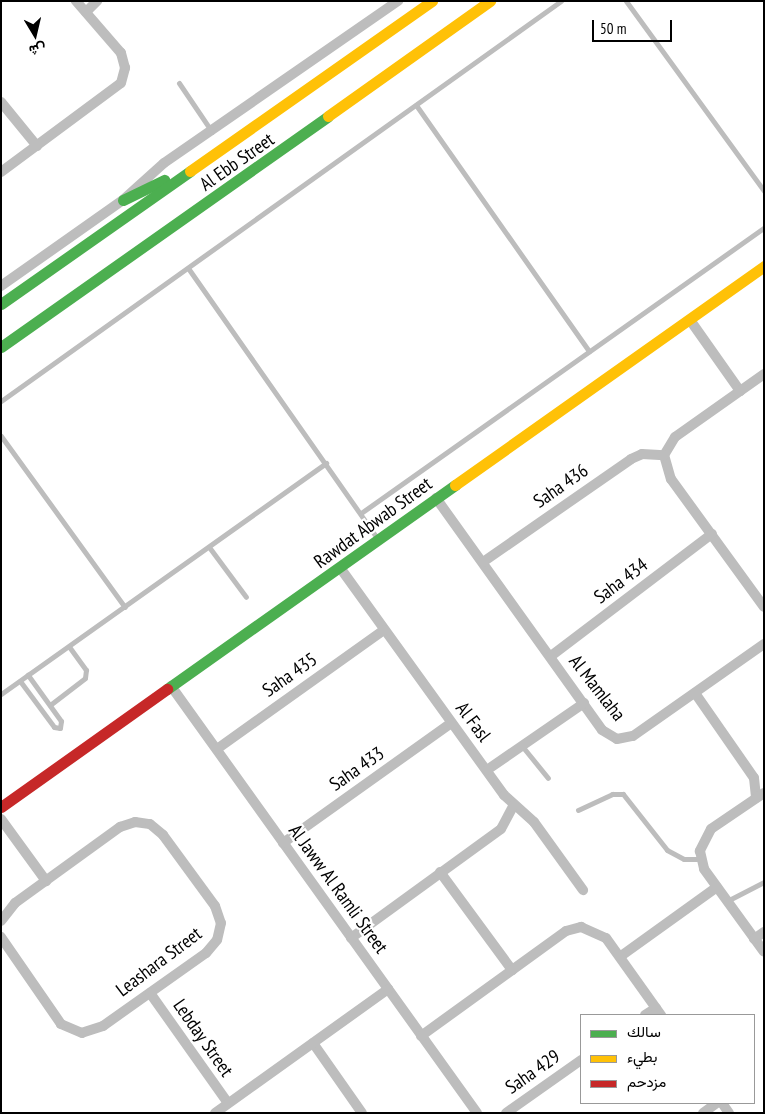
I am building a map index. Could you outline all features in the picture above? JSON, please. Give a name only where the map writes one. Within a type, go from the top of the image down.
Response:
[{"type":"main road","name":"Al Ebb Street","points":[[1,304],[432,1]]},
{"type":"main road","name":"Al Ebb Street","points":[[1,347],[490,1]]},
{"type":"main road","points":[[123,200],[211,157]]},
{"type":"main road","name":"Rawdat Abwab Street","points":[[1,807],[341,568],[436,498],[764,266]]},
{"type":"street","points":[[1,172],[116,88],[124,76],[120,53],[76,1]]},
{"type":"street","points":[[86,12],[97,1]]},
{"type":"street","name":"Al Ebb Street","points":[[1,286],[123,200],[164,163],[212,132],[398,1]]},
{"type":"street","points":[[1,102],[37,146]]},
{"type":"street","points":[[690,320],[740,391]]},
{"type":"street","points":[[764,374],[675,437],[664,455],[671,479],[764,607]]},
{"type":"street","name":"Saha 436","points":[[483,562],[631,459],[642,454],[664,455]]},
{"type":"street","name":"Al Mamlaha","points":[[436,498],[551,656],[602,730],[622,739],[695,693],[764,644]]},
{"type":"street","name":"Saha 434","points":[[551,656],[712,534]]},
{"type":"street","name":"Al Fasl","points":[[341,568],[451,723],[514,806],[534,822],[583,890]]},
{"type":"street","name":"Saha 435","points":[[216,749],[384,630]]},
{"type":"street","name":"Al Jaww Al Ramli Street","points":[[171,686],[477,1113]]},
{"type":"street","points":[[695,693],[759,780],[760,796],[712,829],[702,843],[701,859],[717,887],[764,952]]},
{"type":"street","points":[[487,770],[584,703]]},
{"type":"street","name":"Saha 433","points":[[283,843],[451,723]]},
{"type":"street","points":[[351,938],[501,828],[514,806]]},
{"type":"street","points":[[1,819],[46,881]]},
{"type":"street","name":"Leashara Street","points":[[1,921],[9,908],[127,824],[143,822],[158,829],[215,906],[221,923],[212,948],[97,1030],[74,1031],[56,1018],[1,937]]},
{"type":"street","points":[[440,872],[512,970]]},
{"type":"street","points":[[621,956],[717,887]]},
{"type":"street","points":[[421,1036],[572,928],[598,931],[621,956],[659,1011]]},
{"type":"street","points":[[754,939],[764,932]]},
{"type":"street","name":"Lebday Street","points":[[215,1113],[388,989]]},
{"type":"street","name":"Lebday Street","points":[[150,993],[228,1103]]},
{"type":"street","points":[[313,1043],[362,1113]]},
{"type":"street","name":"Saha 429","points":[[506,1113],[580,1061]]},
{"type":"street","points":[[703,1113],[716,1104]]},
{"type":"lane","points":[[1,401],[560,1]]},
{"type":"lane","points":[[626,1],[764,191]]},
{"type":"lane","points":[[179,83],[212,132]]},
{"type":"lane","points":[[416,105],[589,351]]},
{"type":"lane","points":[[361,513],[764,228]]},
{"type":"lane","points":[[188,268],[361,513],[378,541]]},
{"type":"lane","points":[[1,436],[125,607]]},
{"type":"lane","points":[[1,694],[326,463]]},
{"type":"lane","points":[[209,547],[246,597]]},
{"type":"lane","points":[[50,705],[86,678],[86,670],[69,647]]},
{"type":"lane","points":[[20,681],[54,727],[60,728],[61,721],[28,675]]},
{"type":"lane","points":[[522,746],[548,778]]},
{"type":"lane","points":[[578,810],[612,794],[623,794],[667,850],[684,859],[701,859]]},
{"type":"lane","points":[[727,901],[764,882]]},
{"type":"traffic: fast","points":[[1,347],[328,116]]},
{"type":"traffic: fast","points":[[1,304],[190,171]]},
{"type":"traffic: fast","points":[[123,200],[164,180]]},
{"type":"traffic: fast","points":[[167,689],[455,485]]},
{"type":"traffic: slow","points":[[190,171],[432,1]]},
{"type":"traffic: slow","points":[[328,116],[490,1]]},
{"type":"traffic: slow","points":[[455,485],[764,266]]},
{"type":"traffic: jam","points":[[1,807],[167,689]]}]
